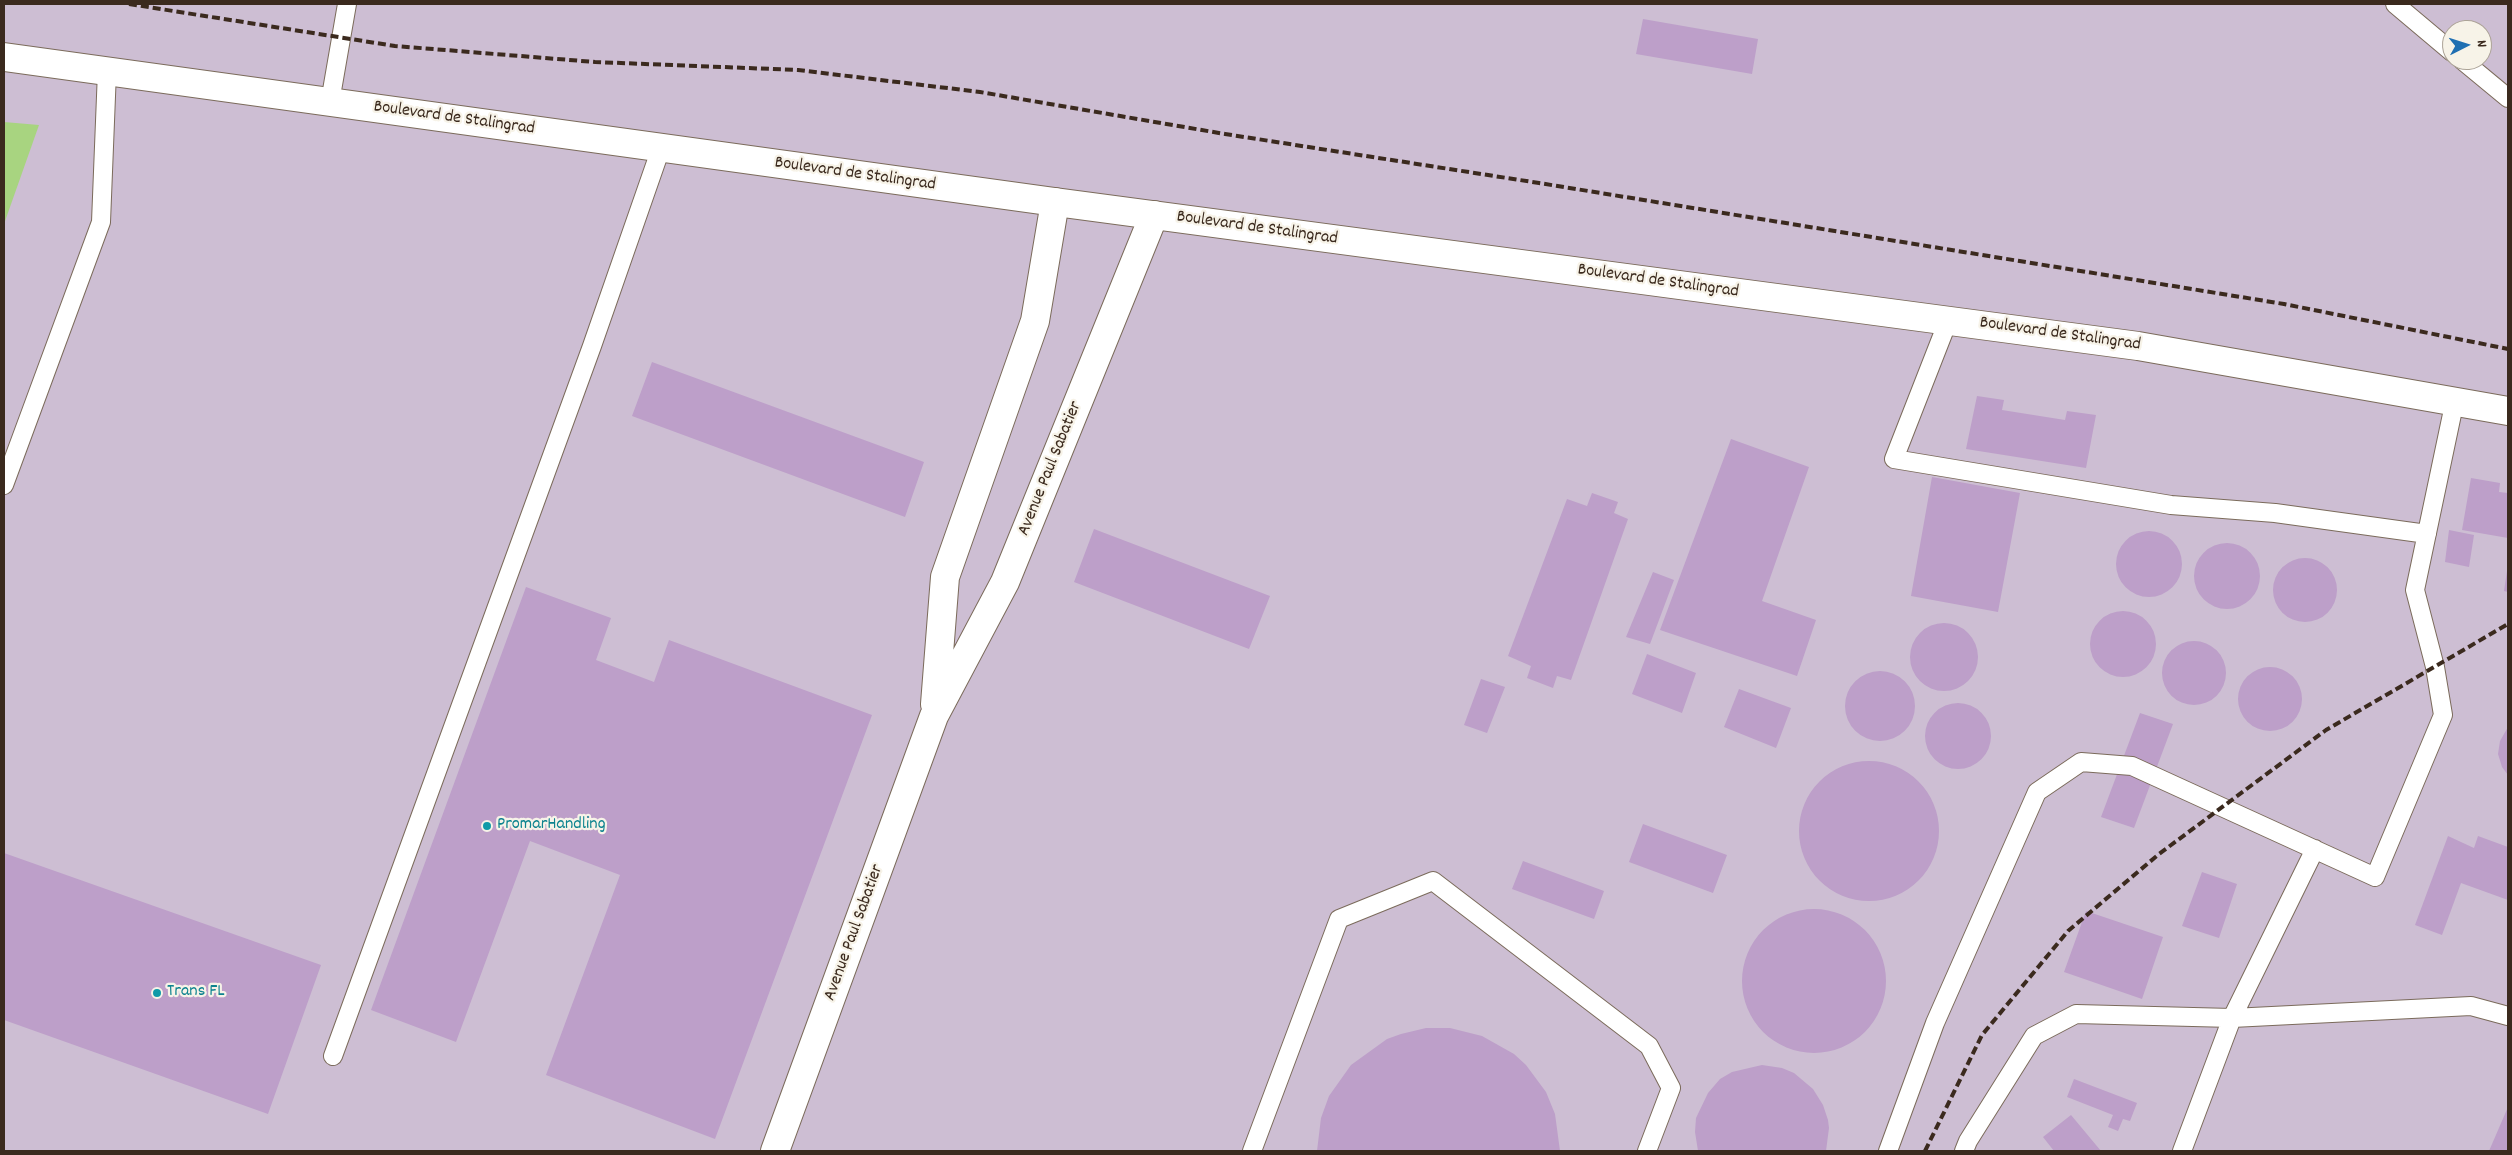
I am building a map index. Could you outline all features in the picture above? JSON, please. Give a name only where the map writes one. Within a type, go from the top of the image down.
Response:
[{"type":"street","name":"Boulevard de Stalingrad","points":[[4,57],[1154,216],[2138,346],[2455,400],[2508,411]]},
{"type":"street","name":"Avenue Paul Sabatier","points":[[934,716],[944,577],[1035,321],[1055,202]]},
{"type":"street","name":"Avenue Paul Sabatier","points":[[775,1151],[934,716],[1005,582],[1154,216]]},
{"type":"lane","points":[[330,102],[347,4]]},
{"type":"lane","points":[[2395,4],[2442,44]]},
{"type":"lane","points":[[2474,70],[2508,98]]},
{"type":"lane","points":[[4,485],[102,222],[107,71]]},
{"type":"lane","points":[[332,1056],[592,346],[661,148]]},
{"type":"lane","points":[[1948,321],[1894,459],[2171,505],[2275,513],[2427,534]]},
{"type":"lane","points":[[1888,1151],[1935,1023],[2037,792],[2081,762],[2132,766],[2375,877],[2443,715],[2435,667],[2415,590],[2455,400]]},
{"type":"lane","points":[[2182,1151],[2232,1018],[2315,849]]},
{"type":"lane","points":[[1252,1151],[1339,919],[1434,881],[1649,1046],[1671,1088],[1647,1151]]},
{"type":"lane","points":[[1964,1151],[1968,1140],[2034,1036],[2076,1014],[2232,1018],[2471,1006],[2508,1016]]},
{"type":"shaded area","points":[[4,4],[2508,4],[2508,1151],[4,1151]]},
{"type":"green space","points":[[4,122],[39,125],[4,224]]},
{"type":"building","points":[[1643,19],[1758,39],[1752,74],[1636,54]]},
{"type":"building","points":[[652,362],[924,462],[905,517],[632,416]]},
{"type":"building","points":[[1977,396],[2004,400],[2002,410],[2065,420],[2067,411],[2096,415],[2086,468],[1966,449]]},
{"type":"building","points":[[1731,439],[1809,467],[1762,601],[1816,620],[1797,676],[1660,630]]},
{"type":"building","points":[[1932,477],[2020,493],[1998,612],[1911,596]]},
{"type":"building","points":[[2471,478],[2500,483],[2499,492],[2508,493],[2508,538],[2462,530]]},
{"type":"building","points":[[1592,493],[1618,502],[1614,513],[1628,519],[1571,680],[1557,676],[1553,688],[1527,678],[1531,666],[1508,656],[1567,499],[1587,506]]},
{"type":"building","points":[[1094,529],[1270,596],[1249,649],[1074,582]]},
{"type":"building","points":[[2449,530],[2474,535],[2469,567],[2445,562]]},
{"type":"building","points":[[2149,531],[2162,534],[2172,541],[2179,551],[2182,564],[2179,577],[2172,587],[2162,594],[2149,597],[2136,594],[2126,587],[2119,577],[2116,564],[2119,551],[2126,541],[2136,534]]},
{"type":"building","points":[[2227,543],[2239,546],[2250,553],[2257,564],[2260,576],[2257,588],[2250,599],[2239,606],[2227,609],[2215,606],[2204,599],[2197,588],[2194,576],[2197,564],[2204,553],[2215,546]]},
{"type":"building","points":[[2305,558],[2317,560],[2328,567],[2335,578],[2337,590],[2335,602],[2328,613],[2317,620],[2305,622],[2293,620],[2282,613],[2275,602],[2273,590],[2275,578],[2282,567],[2293,560]]},
{"type":"building","points":[[2508,571],[2508,592],[2504,591]]},
{"type":"building","points":[[1653,572],[1674,580],[1650,644],[1626,637]]},
{"type":"building","points":[[526,587],[611,618],[596,660],[654,682],[669,640],[872,715],[715,1139],[546,1075],[620,875],[530,841],[456,1042],[371,1010]]},
{"type":"building","points":[[2123,611],[2136,614],[2146,621],[2153,631],[2156,644],[2153,657],[2146,667],[2136,674],[2123,677],[2110,674],[2100,667],[2093,657],[2090,644],[2093,631],[2100,621],[2110,614]]},
{"type":"building","points":[[1944,623],[1957,626],[1968,633],[1975,644],[1978,657],[1975,670],[1968,681],[1957,688],[1944,691],[1931,688],[1920,681],[1913,670],[1910,657],[1913,644],[1920,633],[1931,626]]},
{"type":"building","points":[[2194,641],[2206,643],[2217,650],[2224,661],[2226,673],[2224,685],[2217,696],[2206,703],[2194,705],[2182,703],[2171,696],[2164,685],[2162,673],[2164,661],[2171,650],[2182,643]]},
{"type":"building","points":[[1647,654],[1696,673],[1682,713],[1632,694]]},
{"type":"building","points":[[2270,667],[2288,673],[2296,681],[2302,699],[2296,717],[2288,725],[2270,731],[2252,725],[2244,717],[2238,699],[2244,681],[2252,673]]},
{"type":"building","points":[[1887,671],[1900,677],[1909,686],[1913,692],[1915,706],[1913,720],[1905,731],[1894,739],[1873,741],[1866,739],[1855,731],[1847,720],[1845,699],[1847,692],[1855,681],[1866,673]]},
{"type":"building","points":[[1481,679],[1505,687],[1487,733],[1464,725]]},
{"type":"building","points":[[1739,689],[1791,708],[1776,748],[1724,727]]},
{"type":"building","points":[[1951,703],[1965,703],[1977,708],[1986,717],[1991,729],[1989,749],[1982,760],[1965,769],[1951,769],[1939,764],[1930,755],[1925,743],[1925,729],[1930,717],[1939,708]]},
{"type":"building","points":[[2140,713],[2173,724],[2134,828],[2101,817]]},
{"type":"building","points":[[2508,727],[2508,775],[2502,767],[2498,754],[2500,741]]},
{"type":"building","points":[[1869,761],[1883,762],[1896,766],[1919,781],[1934,804],[1938,817],[1938,845],[1934,858],[1919,881],[1896,896],[1883,900],[1869,901],[1855,900],[1842,896],[1819,881],[1804,858],[1800,845],[1799,831],[1800,817],[1804,804],[1819,781],[1842,766],[1855,762]]},
{"type":"building","points":[[1643,824],[1727,855],[1713,893],[1629,862]]},
{"type":"building","points":[[2448,836],[2474,848],[2478,836],[2508,847],[2508,900],[2461,883],[2442,935],[2415,925]]},
{"type":"building","name":"Trans FL","points":[[4,853],[321,965],[268,1114],[4,1020]]},
{"type":"building","points":[[1523,861],[1604,891],[1594,919],[1512,889]]},
{"type":"building","points":[[2202,872],[2237,884],[2219,938],[2182,926]]},
{"type":"building","points":[[1814,909],[1841,915],[1865,930],[1880,954],[1886,981],[1880,1008],[1865,1032],[1841,1047],[1814,1053],[1787,1047],[1763,1032],[1748,1008],[1742,981],[1748,954],[1763,930],[1787,915]]},
{"type":"building","points":[[2086,911],[2163,937],[2142,999],[2064,972]]},
{"type":"building","points":[[1426,1028],[1450,1028],[1482,1036],[1514,1054],[1526,1065],[1546,1092],[1555,1114],[1560,1151],[1317,1151],[1321,1118],[1329,1096],[1351,1065],[1387,1039]]},
{"type":"building","points":[[1762,1065],[1782,1068],[1794,1073],[1813,1089],[1823,1105],[1828,1120],[1829,1128],[1826,1151],[1698,1151],[1695,1132],[1696,1118],[1708,1093],[1720,1079],[1732,1072]]},
{"type":"building","points":[[2074,1079],[2137,1103],[2130,1121],[2123,1119],[2118,1131],[2108,1127],[2113,1115],[2067,1097]]},
{"type":"building","points":[[2508,1107],[2508,1151],[2489,1151]]},
{"type":"building","points":[[2071,1115],[2101,1151],[2054,1151],[2043,1137]]},
{"type":"railway","points":[[129,4],[395,46],[595,62],[798,70],[980,92],[1225,134],[2284,304],[2508,349]]},
{"type":"railway","points":[[1925,1151],[1982,1035],[2068,931],[2159,854],[2326,730],[2508,624]]},
{"type":"place","name":"PromarHandling","points":[[487,826]]},
{"type":"place","name":"Trans FL","points":[[157,993]]}]
